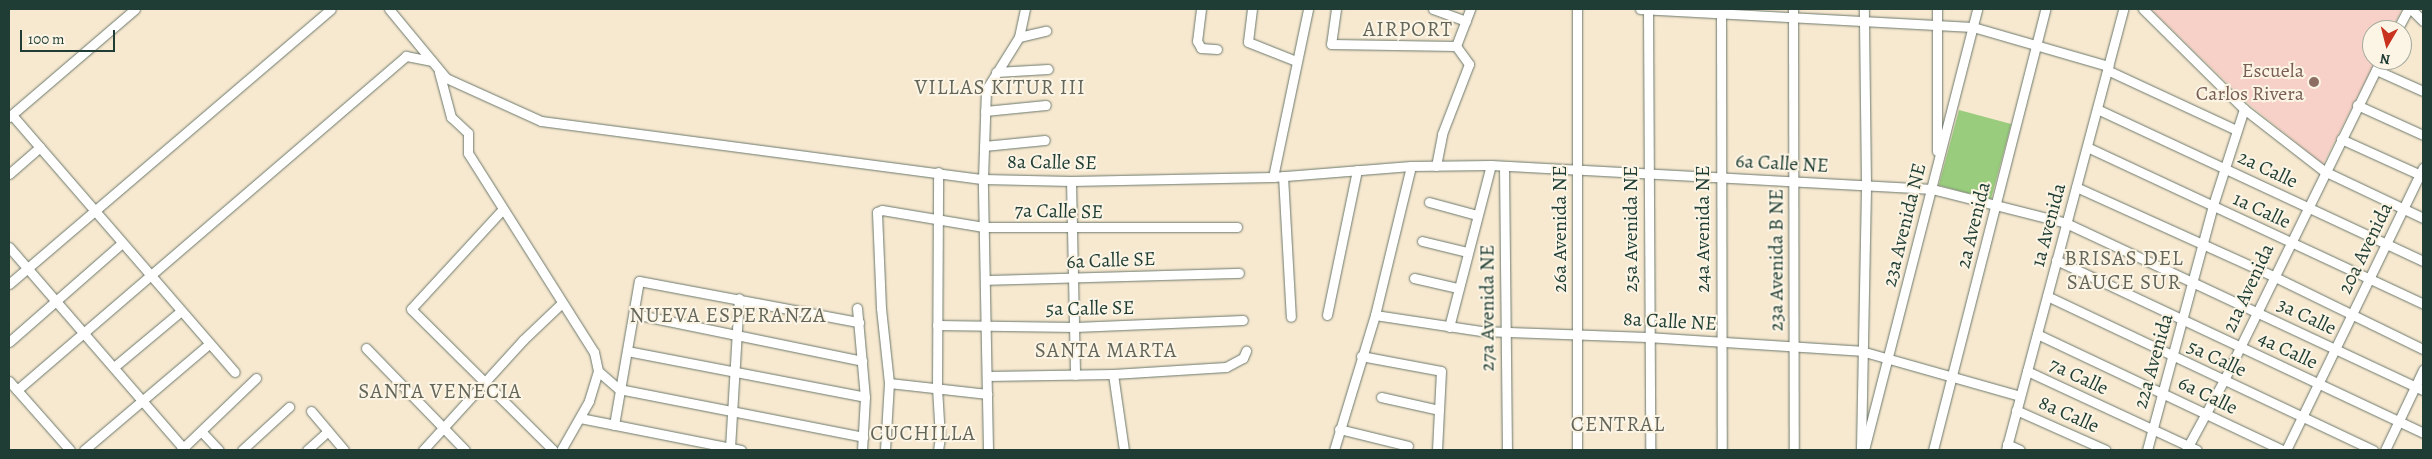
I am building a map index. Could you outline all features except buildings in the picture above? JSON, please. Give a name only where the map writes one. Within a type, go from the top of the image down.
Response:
[{"type":"street","points":[[135,9],[10,116],[40,147],[235,372]]},
{"type":"street","points":[[9,284],[330,9]]},
{"type":"street","points":[[389,9],[435,64],[451,117],[468,133],[468,154],[594,352],[598,371],[580,418],[561,450]]},
{"type":"street","points":[[988,450],[983,178],[986,90],[1019,37],[1026,9]]},
{"type":"street","points":[[1201,9],[1197,41],[1200,48],[1217,48]]},
{"type":"street","points":[[1252,9],[1248,42],[1296,62]]},
{"type":"street","points":[[1273,177],[1308,9]]},
{"type":"street","points":[[1336,9],[1331,44],[1456,46]]},
{"type":"street","points":[[1433,9],[1466,21]]},
{"type":"street","points":[[1456,46],[1470,9]]},
{"type":"street","name":"26a Avenida NE","points":[[1577,9],[1577,450]]},
{"type":"street","points":[[1640,9],[1793,13],[1973,27],[2108,68],[2236,130]]},
{"type":"street","name":"25a Avenida NE","points":[[1648,9],[1650,450]]},
{"type":"street","points":[[1862,450],[1861,351],[1866,185],[1864,9]]},
{"type":"street","points":[[1937,9],[1937,164]]},
{"type":"street","name":"23a Avenida NE","points":[[1862,450],[1932,190],[1977,9]]},
{"type":"street","name":"2a Avenida","points":[[1933,450],[2045,9]]},
{"type":"street","name":"1a Avenida","points":[[2006,447],[2123,9]]},
{"type":"street","points":[[2143,9],[2244,110],[2324,171],[2423,218]]},
{"type":"street","points":[[2403,20],[2410,9],[2423,21]]},
{"type":"street","name":"24a Avenida NE","points":[[1721,11],[1720,341],[1722,450]]},
{"type":"street","name":"23a Avenida B NE","points":[[1793,13],[1794,450]]},
{"type":"street","points":[[1019,37],[1046,31]]},
{"type":"street","points":[[1436,166],[1442,134],[1470,64],[1456,46]]},
{"type":"street","points":[[17,390],[406,56],[435,64]]},
{"type":"street","name":"8a Calle SE","points":[[435,64],[446,78],[541,121],[983,178],[1071,182],[1273,177],[1357,170]]},
{"type":"street","points":[[996,72],[1048,69]]},
{"type":"street","points":[[2376,70],[2423,91]]},
{"type":"street","name":"21a Avenida","points":[[2190,449],[2324,171],[2376,70]]},
{"type":"street","points":[[985,111],[1046,104]]},
{"type":"street","points":[[2357,105],[2423,135]]},
{"type":"street","name":"2a Calle","points":[[2097,109],[2423,261]]},
{"type":"street","name":"22a Avenida","points":[[2147,450],[2194,282],[2212,206],[2244,110]]},
{"type":"street","points":[[2341,139],[2422,173]]},
{"type":"street","points":[[984,146],[1045,140]]},
{"type":"street","points":[[9,174],[40,147]]},
{"type":"street","name":"1a Calle","points":[[2086,147],[2423,304]]},
{"type":"street","points":[[1449,326],[1457,288],[1491,165]]},
{"type":"street","name":"6a Calle NE","points":[[1357,170],[1411,166],[1491,165],[1866,185],[1932,190],[2066,223]]},
{"type":"street","points":[[1334,450],[1375,315],[1411,166]]},
{"type":"street","name":"27a Avenida NE","points":[[1504,166],[1504,332],[1507,450]]},
{"type":"street","points":[[1327,315],[1357,170]]},
{"type":"street","points":[[938,172],[936,220],[937,388],[940,438],[938,450]]},
{"type":"street","name":"20a Avenida","points":[[2286,450],[2422,173]]},
{"type":"street","points":[[1283,176],[1291,317]]},
{"type":"street","points":[[1071,182],[1074,230],[1074,375]]},
{"type":"street","points":[[2076,187],[2273,276],[2423,349]]},
{"type":"street","points":[[1429,202],[1477,215]]},
{"type":"street","points":[[502,210],[411,309],[553,450]]},
{"type":"street","name":"7a Calle SE","points":[[889,383],[877,212],[882,210],[984,228],[1074,230],[1237,227]]},
{"type":"street","name":"3a Calle","points":[[2066,223],[2419,388]]},
{"type":"street","points":[[1422,241],[1467,252]]},
{"type":"street","points":[[9,342],[122,243]]},
{"type":"street","points":[[9,247],[144,400],[182,449],[256,378]]},
{"type":"street","name":"4a Calle","points":[[2056,260],[2423,433]]},
{"type":"street","name":"6a Calle SE","points":[[985,280],[1239,273]]},
{"type":"street","points":[[1414,278],[1457,288]]},
{"type":"street","points":[[614,425],[639,281],[739,298],[859,322]]},
{"type":"street","name":"5a Calle","points":[[2047,296],[2373,450]]},
{"type":"street","points":[[730,448],[739,298]]},
{"type":"street","points":[[423,450],[562,303]]},
{"type":"street","points":[[857,308],[866,398],[862,450]]},
{"type":"street","points":[[114,367],[181,311]]},
{"type":"street","points":[[634,314],[862,361]]},
{"type":"street","name":"8a Calle NE","points":[[1375,315],[1504,332],[1648,337],[1794,345],[1861,351],[2020,396]]},
{"type":"street","name":"5a Calle SE","points":[[937,324],[986,327],[1075,327],[1243,320]]},
{"type":"street","name":"6a Calle","points":[[2036,334],[2282,450]]},
{"type":"street","points":[[84,450],[209,344]]},
{"type":"street","points":[[366,348],[465,450]]},
{"type":"street","points":[[627,351],[866,398]]},
{"type":"street","points":[[987,376],[1112,374],[1226,367],[1243,358],[1246,351]]},
{"type":"street","points":[[1361,356],[1438,368],[1442,376],[1437,450]]},
{"type":"street","points":[[2385,450],[2398,422],[2419,388],[2423,370]]},
{"type":"street","points":[[598,371],[619,389],[863,437]]},
{"type":"street","name":"7a Calle","points":[[2027,371],[2190,449]]},
{"type":"street","points":[[1112,374],[1124,450]]},
{"type":"street","points":[[9,381],[70,450]]},
{"type":"street","points":[[885,450],[889,383],[987,394]]},
{"type":"street","points":[[1381,397],[1439,410]]},
{"type":"street","points":[[242,450],[290,407]]},
{"type":"street","name":"8a Calle","points":[[2016,410],[2106,450]]},
{"type":"street","points":[[311,411],[344,450]]},
{"type":"street","points":[[580,418],[741,450]]},
{"type":"street","points":[[1339,429],[1408,446]]},
{"type":"street","points":[[201,431],[218,450]]},
{"type":"street","points":[[307,450],[328,431]]},
{"type":"street","points":[[2006,447],[2020,450]]},
{"type":"shaded area","name":"Escuela Carlos Rivera","points":[[2151,9],[2402,9],[2396,20],[2362,20],[2362,70],[2371,70],[2323,164],[2250,105]]},
{"type":"green space","points":[[1959,110],[2011,124],[1991,199],[1939,185]]},
{"type":"place","name":"Escuela Carlos Rivera","points":[[2314,82]]},
{"type":"district","name":"AIRPORT","points":[[1408,29]]},
{"type":"district","name":"VILLAS KITUR III","points":[[1000,87]]},
{"type":"district","name":"BRISAS DEL SAUCE SUR","points":[[2124,270]]},
{"type":"district","name":"NUEVA ESPERANZA","points":[[728,315]]},
{"type":"district","name":"SANTA MARTA","points":[[1106,350]]},
{"type":"district","name":"SANTA VENECIA","points":[[440,391]]},
{"type":"district","name":"CENTRAL","points":[[1618,424]]},
{"type":"district","name":"CUCHILLA","points":[[923,433]]}]
